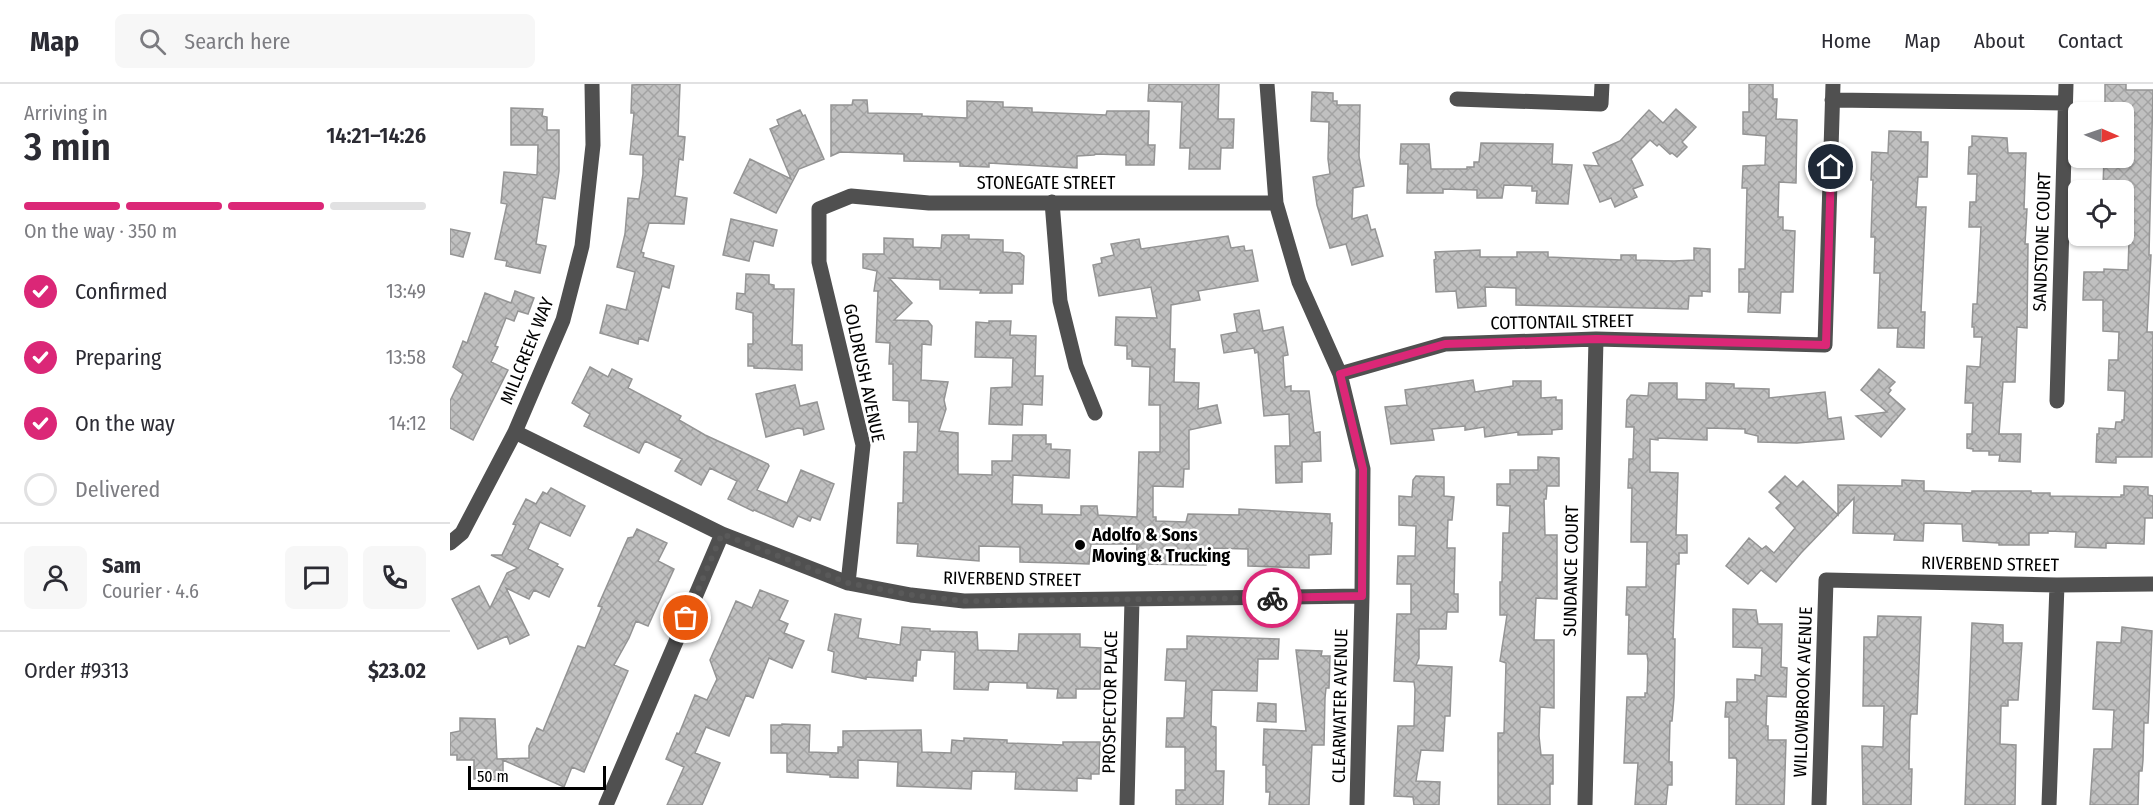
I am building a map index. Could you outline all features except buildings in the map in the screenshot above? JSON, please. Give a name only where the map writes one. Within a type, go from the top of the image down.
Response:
[{"type":"street","name":"MILLCREEK WAY","points":[[450,543],[462,532],[515,432],[563,321],[582,246],[593,145],[592,84]]},
{"type":"street","name":"CLEARWATER AVENUE","points":[[1267,84],[1276,203],[1299,282],[1340,374],[1363,469],[1357,805]]},
{"type":"street","points":[[1457,99],[1601,104],[1602,84]]},
{"type":"street","name":"SANDSTONE COURT","points":[[2057,401],[2066,84]]},
{"type":"street","points":[[1833,92],[2065,103]]},
{"type":"street","name":"COTTONTAIL STREET","points":[[1340,374],[1445,344],[1596,339],[1826,345],[1833,92]]},
{"type":"street","name":"STONEGATE STREET","points":[[819,209],[851,196],[929,203],[1276,203]]},
{"type":"street","points":[[1052,202],[1060,301],[1076,366],[1095,413]]},
{"type":"street","name":"GOLDRUSH AVENUE","points":[[819,209],[819,262],[863,445],[848,583]]},
{"type":"street","name":"SUNDANCE COURT","points":[[1585,805],[1596,339]]},
{"type":"street","name":"RIVERBEND STREET","points":[[515,432],[722,534],[848,583],[911,595],[964,601],[1362,596]]},
{"type":"street","points":[[606,805],[722,534]]},
{"type":"street","name":"RIVERBEND STREET","points":[[1827,580],[2057,585],[2153,584]]},
{"type":"street","name":"WILLOWBROOK AVENUE","points":[[1820,805],[1827,580]]},
{"type":"street","points":[[2049,805],[2057,585]]},
{"type":"street","name":"PROSPECTOR PLACE","points":[[1127,805],[1132,600]]},
{"type":"way so far","points":[[686,618],[722,534],[848,583],[911,595],[964,601],[1272,598]]},
{"type":"place","name":"Adolfo & Sons Moving & Trucking","points":[[1080,545]]},
{"type":"route","points":[[1272,598],[1362,596],[1363,469],[1340,374],[1445,344],[1596,339],[1826,345],[1831,167]]}]
